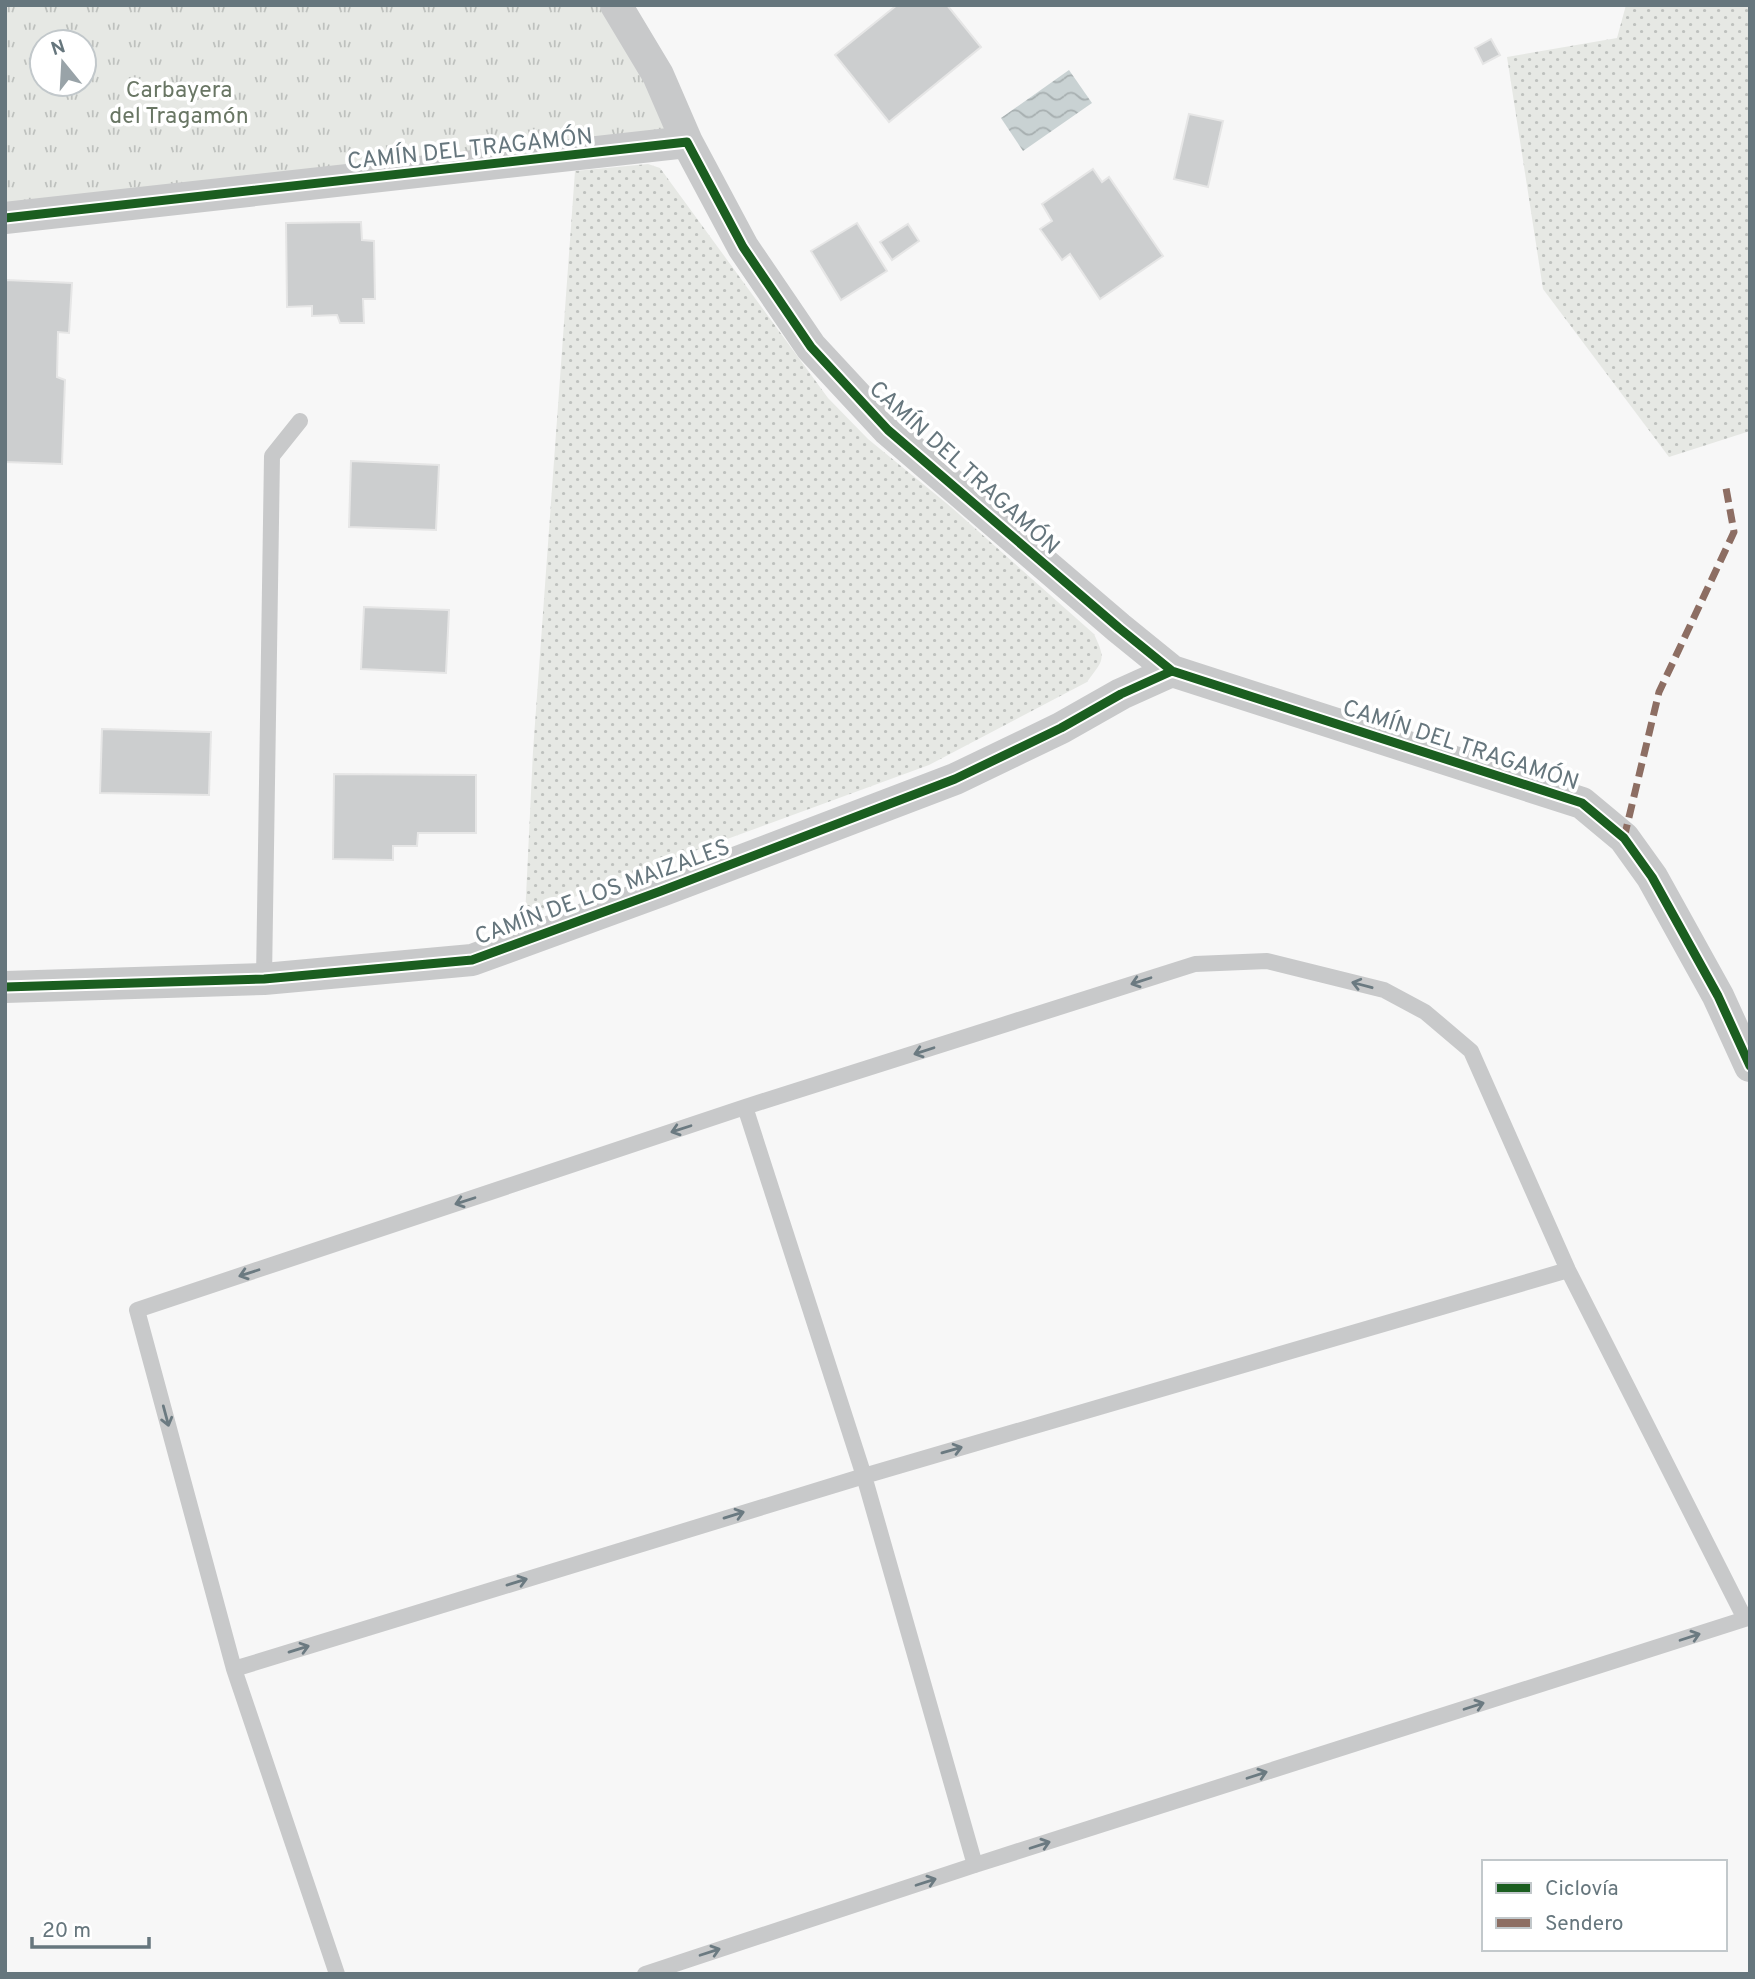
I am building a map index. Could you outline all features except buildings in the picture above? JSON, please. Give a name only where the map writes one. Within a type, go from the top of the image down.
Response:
[{"type":"street","points":[[616,5],[658,75],[687,142]]},
{"type":"street","name":"CAMÍN DEL TRAGAMÓN","points":[[5,218],[687,142],[743,247],[811,347],[888,430],[1172,671],[1582,803],[1623,838],[1652,877],[1718,996],[1750,1066]]},
{"type":"street","name":"CAMÍN DE LOS MAIZALES","points":[[5,987],[264,979],[472,960],[955,779],[1061,728],[1121,694],[1172,671]]},
{"type":"lane","points":[[264,979],[272,456],[300,421]]},
{"type":"lane","points":[[337,1974],[234,1669],[137,1310],[745,1107],[1195,964],[1267,961],[1384,990],[1425,1012],[1471,1051],[1568,1270],[1748,1623],[975,1865],[645,1974]]},
{"type":"lane","points":[[745,1107],[864,1476],[975,1865]]},
{"type":"lane","points":[[234,1669],[864,1476],[1568,1270]]},
{"type":"green space","name":"Carbayera del Tragamón","points":[[5,5],[616,5],[687,142],[5,218]]},
{"type":"green space","points":[[1626,5],[1750,5],[1750,431],[1669,457],[1543,289],[1507,57],[1617,38]]},
{"type":"green space","points":[[648,164],[660,168],[828,398],[868,439],[951,507],[1094,634],[1102,655],[1087,682],[929,765],[629,875],[525,917],[533,751],[575,171]]},
{"type":"water","points":[[1069,70],[1092,103],[1023,151],[1001,118]]},
{"type":"marked path","points":[[1624,838],[1659,692],[1734,532],[1726,488]]},
{"type":"cycle path","points":[[5,218],[687,142],[743,247],[811,347],[888,430],[1172,671],[1582,803],[1624,838],[1652,877],[1718,996],[1750,1066]]},
{"type":"cycle path","points":[[5,987],[264,979],[472,960],[955,779],[1061,728],[1121,694],[1172,671]]}]
